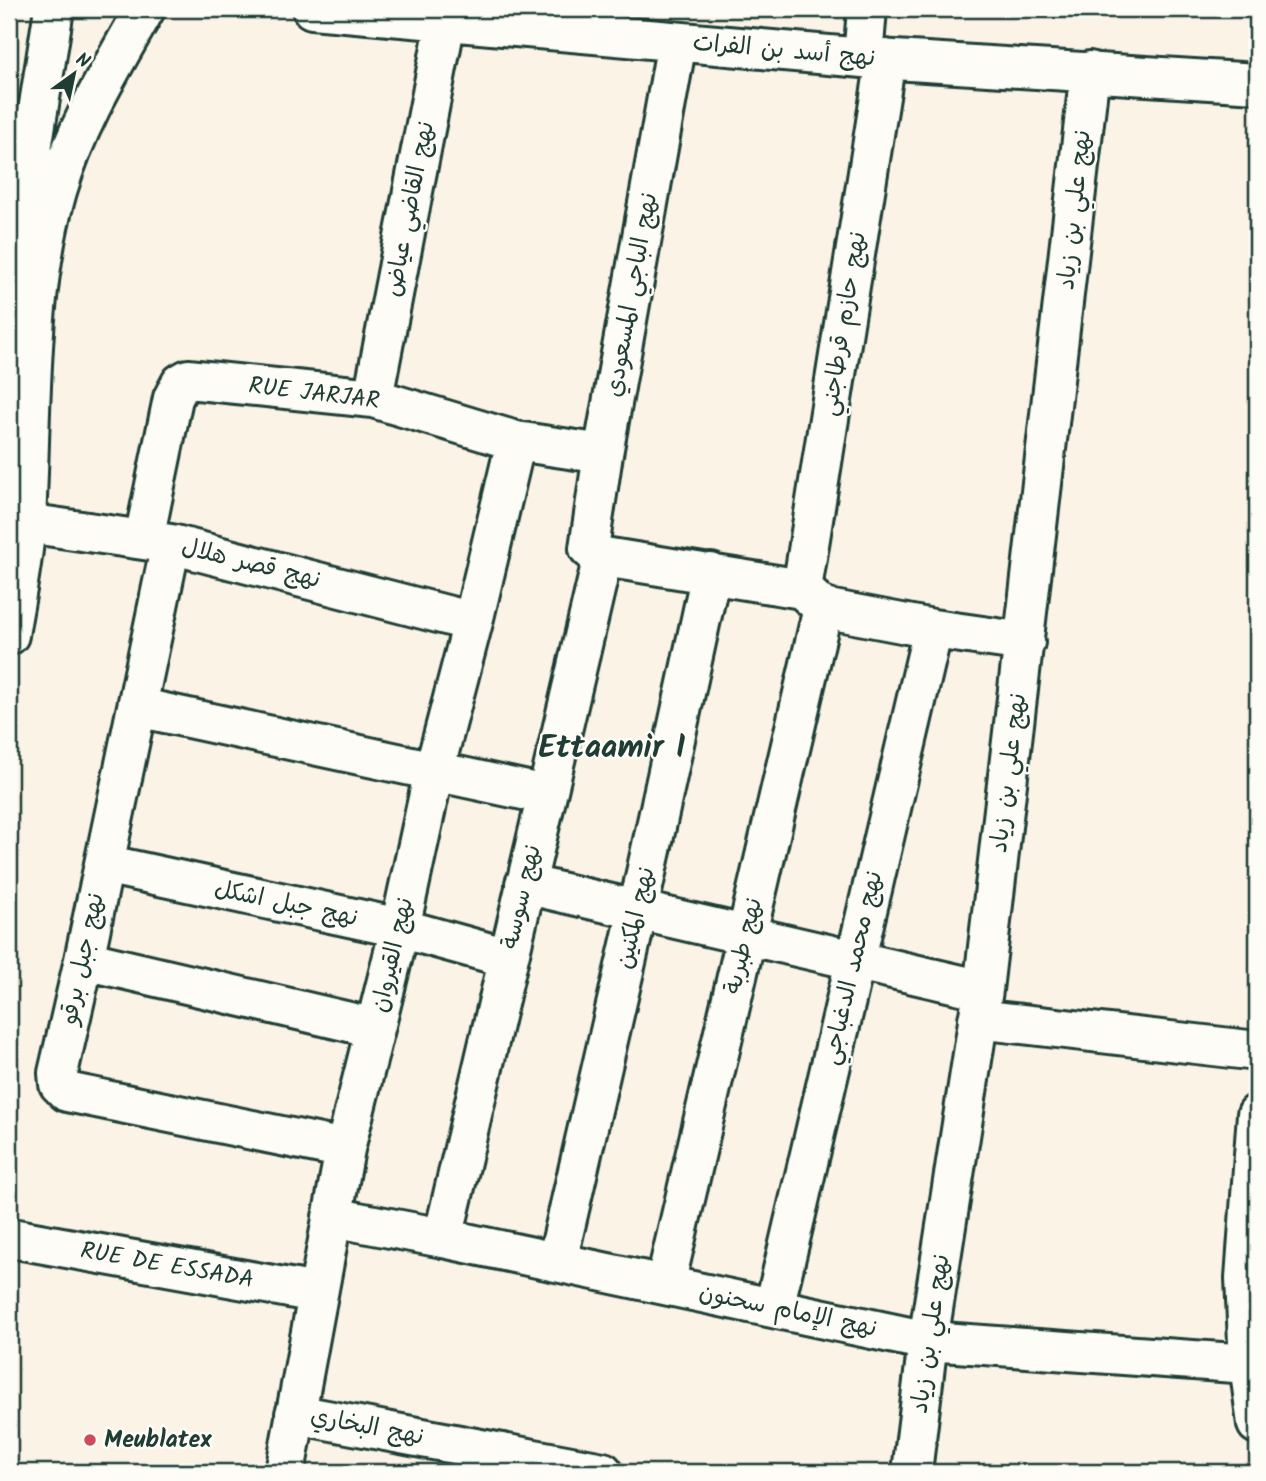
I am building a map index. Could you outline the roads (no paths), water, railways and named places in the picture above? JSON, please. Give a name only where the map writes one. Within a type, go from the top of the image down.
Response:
[{"type":"street","points":[[9,293],[54,9]]},
{"type":"street","points":[[9,635],[26,523],[40,277],[57,192],[73,144],[101,87],[145,9]]},
{"type":"street","name":"نهج أسد بن الفرات","points":[[312,9],[446,21],[663,30],[874,59],[1257,83]]},
{"type":"street","name":"نهج حازم قرطاجني","points":[[813,598],[874,59],[867,9]]},
{"type":"street","name":"نهج القاضي عياض","points":[[373,398],[446,21]]},
{"type":"street","name":"نهج الباجي المسعودي","points":[[596,552],[603,454],[663,30]]},
{"type":"street","name":"نهج علي بن زياد","points":[[912,1472],[928,1341],[981,1005],[1090,71]]},
{"type":"street","name":"RUE JARJAR","points":[[158,541],[173,398],[181,383],[188,379],[373,398],[516,441],[603,454]]},
{"type":"street","name":"نهج القيروان","points":[[285,1472],[345,1149],[400,928],[433,771],[473,622],[516,441]]},
{"type":"street","name":"نهج قصر هلال","points":[[26,523],[158,541],[473,622]]},
{"type":"street","name":"نهج جبل برقو","points":[[158,541],[137,707],[58,1073],[58,1084],[67,1092],[345,1149]]},
{"type":"street","points":[[596,552],[711,573],[933,629],[1025,642]]},
{"type":"street","name":"نهج سوسة","points":[[443,1238],[546,795],[596,552]]},
{"type":"street","name":"نهج المكنين","points":[[557,1262],[638,910],[711,573]]},
{"type":"street","name":"نهج طبربة","points":[[665,1285],[746,935],[813,598]]},
{"type":"street","name":"نهج محمد الدغباجي","points":[[774,1308],[933,629]]},
{"type":"street","points":[[137,707],[546,795]]},
{"type":"street","name":"نهج جبل اشكل","points":[[104,864],[400,928],[508,958]]},
{"type":"street","points":[[525,884],[855,960],[981,1005],[1257,1051]]},
{"type":"street","points":[[84,960],[375,1028]]},
{"type":"street","points":[[1257,1114],[1245,1265],[1249,1364],[1257,1424]]},
{"type":"street","name":"نهج الإمام سحنون","points":[[332,1217],[928,1341],[1249,1364]]},
{"type":"street","name":"RUE DE ESSADA","points":[[18,1239],[317,1293]]},
{"type":"street","name":"نهج البخاري","points":[[295,1414],[603,1472]]},
{"type":"place","name":"Meublatex","points":[[90,1440]]},
{"type":"district","name":"Ettaamir I","points":[[612,748]]}]
